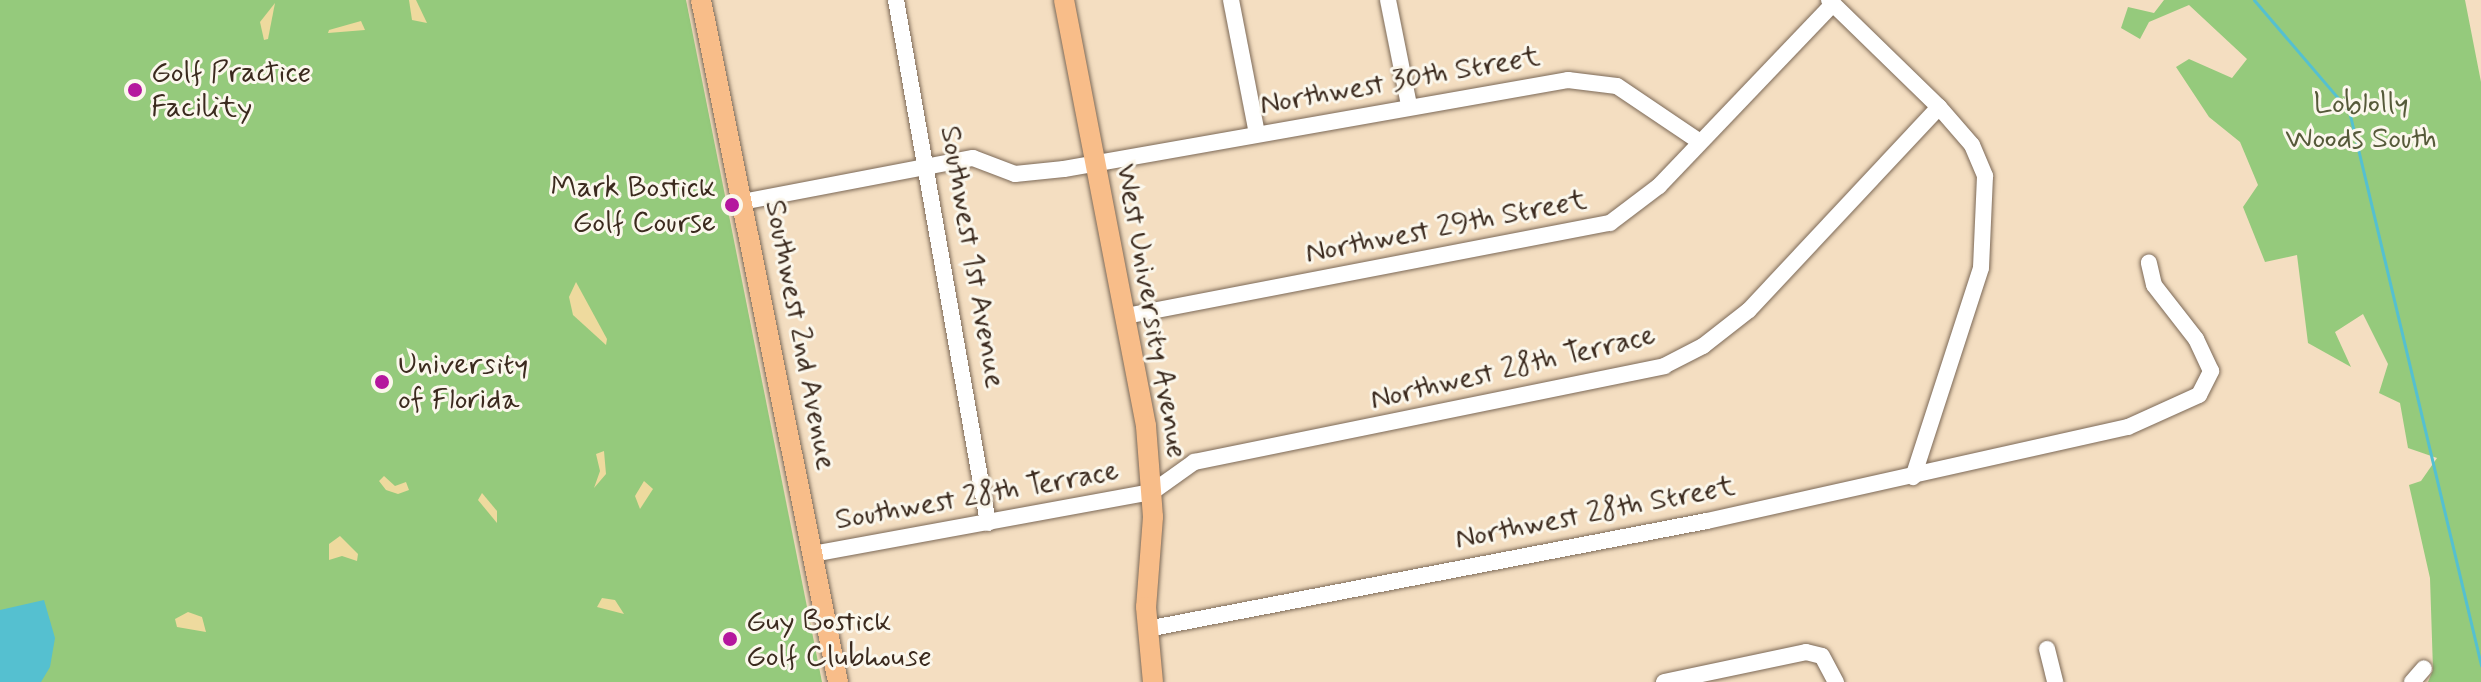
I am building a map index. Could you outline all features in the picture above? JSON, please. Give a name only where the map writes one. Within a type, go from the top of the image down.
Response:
[{"type":"main road","name":"Southwest 2nd Avenue","points":[[701,0],[838,682]]},
{"type":"main road","name":"West University Avenue","points":[[1064,0],[1146,426],[1152,492],[1147,629],[1153,682]]},
{"type":"street","name":"Southwest 1st Avenue","points":[[896,0],[929,164],[988,523]]},
{"type":"street","points":[[1231,0],[1257,134]]},
{"type":"street","points":[[1388,0],[1409,105]]},
{"type":"street","points":[[1831,2],[1939,107],[1972,145],[1985,176],[1986,249],[1913,477]]},
{"type":"street","name":"Northwest 29th Street","points":[[1126,316],[1610,223],[1639,205],[1831,2]]},
{"type":"street","name":"Northwest 30th Street","points":[[742,202],[973,158],[1015,174],[1095,164],[1409,105],[1587,79],[1617,86],[1700,142]]},
{"type":"street","name":"Northwest 28th Terrace","points":[[1152,492],[1194,462],[1664,366],[1703,346],[1749,310],[1939,107]]},
{"type":"street","name":"Northwest 28th Street","points":[[1147,629],[1243,615],[1913,477],[2128,427],[2186,402],[2208,383],[2211,371],[2206,356],[2154,285],[2149,263]]},
{"type":"street","name":"Southwest 28th Terrace","points":[[813,554],[1152,492]]},
{"type":"street","points":[[2047,649],[2055,682]]},
{"type":"street","points":[[1664,682],[1696,679],[1806,652],[1822,656],[1836,682]]},
{"type":"street","points":[[2412,682],[2424,668]]},
{"type":"green space","name":"Mark Bostick Golf Course","points":[[0,0],[686,0],[822,682],[0,682]]},
{"type":"green space","name":"Loblolly Woods South","points":[[2164,0],[2465,0],[2481,82],[2481,682],[2428,682],[2433,670],[2430,578],[2409,485],[2421,481],[2437,458],[2408,448],[2400,403],[2379,393],[2388,364],[2363,314],[2335,332],[2351,367],[2308,343],[2297,255],[2265,262],[2243,207],[2258,185],[2240,142],[2209,117],[2176,67],[2189,59],[2232,78],[2247,59],[2189,5],[2149,22],[2140,39],[2121,28],[2128,7],[2154,13]]},
{"type":"sand","points":[[409,0],[416,0],[427,23],[412,20]]},
{"type":"sand","points":[[275,3],[268,39],[264,40],[260,22]]},
{"type":"sand","points":[[361,21],[365,30],[328,33],[329,30]]},
{"type":"sand","points":[[576,282],[607,339],[606,345],[573,315],[569,297]]},
{"type":"sand","points":[[604,451],[606,474],[594,488],[600,471],[596,454]]},
{"type":"sand","points":[[384,476],[395,486],[406,482],[409,490],[398,494],[386,490],[379,481]]},
{"type":"sand","points":[[644,481],[653,489],[640,509],[635,496]]},
{"type":"sand","points":[[482,493],[497,511],[497,523],[478,500]]},
{"type":"sand","points":[[340,536],[358,554],[357,561],[342,556],[329,560],[329,544]]},
{"type":"sand","points":[[602,598],[615,600],[624,614],[597,607]]},
{"type":"sand","points":[[188,612],[202,617],[206,632],[177,627],[175,619]]},
{"type":"water","points":[[44,600],[55,638],[50,667],[41,682],[0,682],[0,610]]},
{"type":"waterway","points":[[2254,0],[2349,111],[2481,665]]},
{"type":"place","name":"Golf Practice Facility","points":[[135,90]]},
{"type":"place","name":"Mark Bostick Golf Course","points":[[732,205]]},
{"type":"place","name":"University of Florida","points":[[382,382]]},
{"type":"place","name":"Guy Bostick Golf Clubhouse","points":[[730,639]]}]
